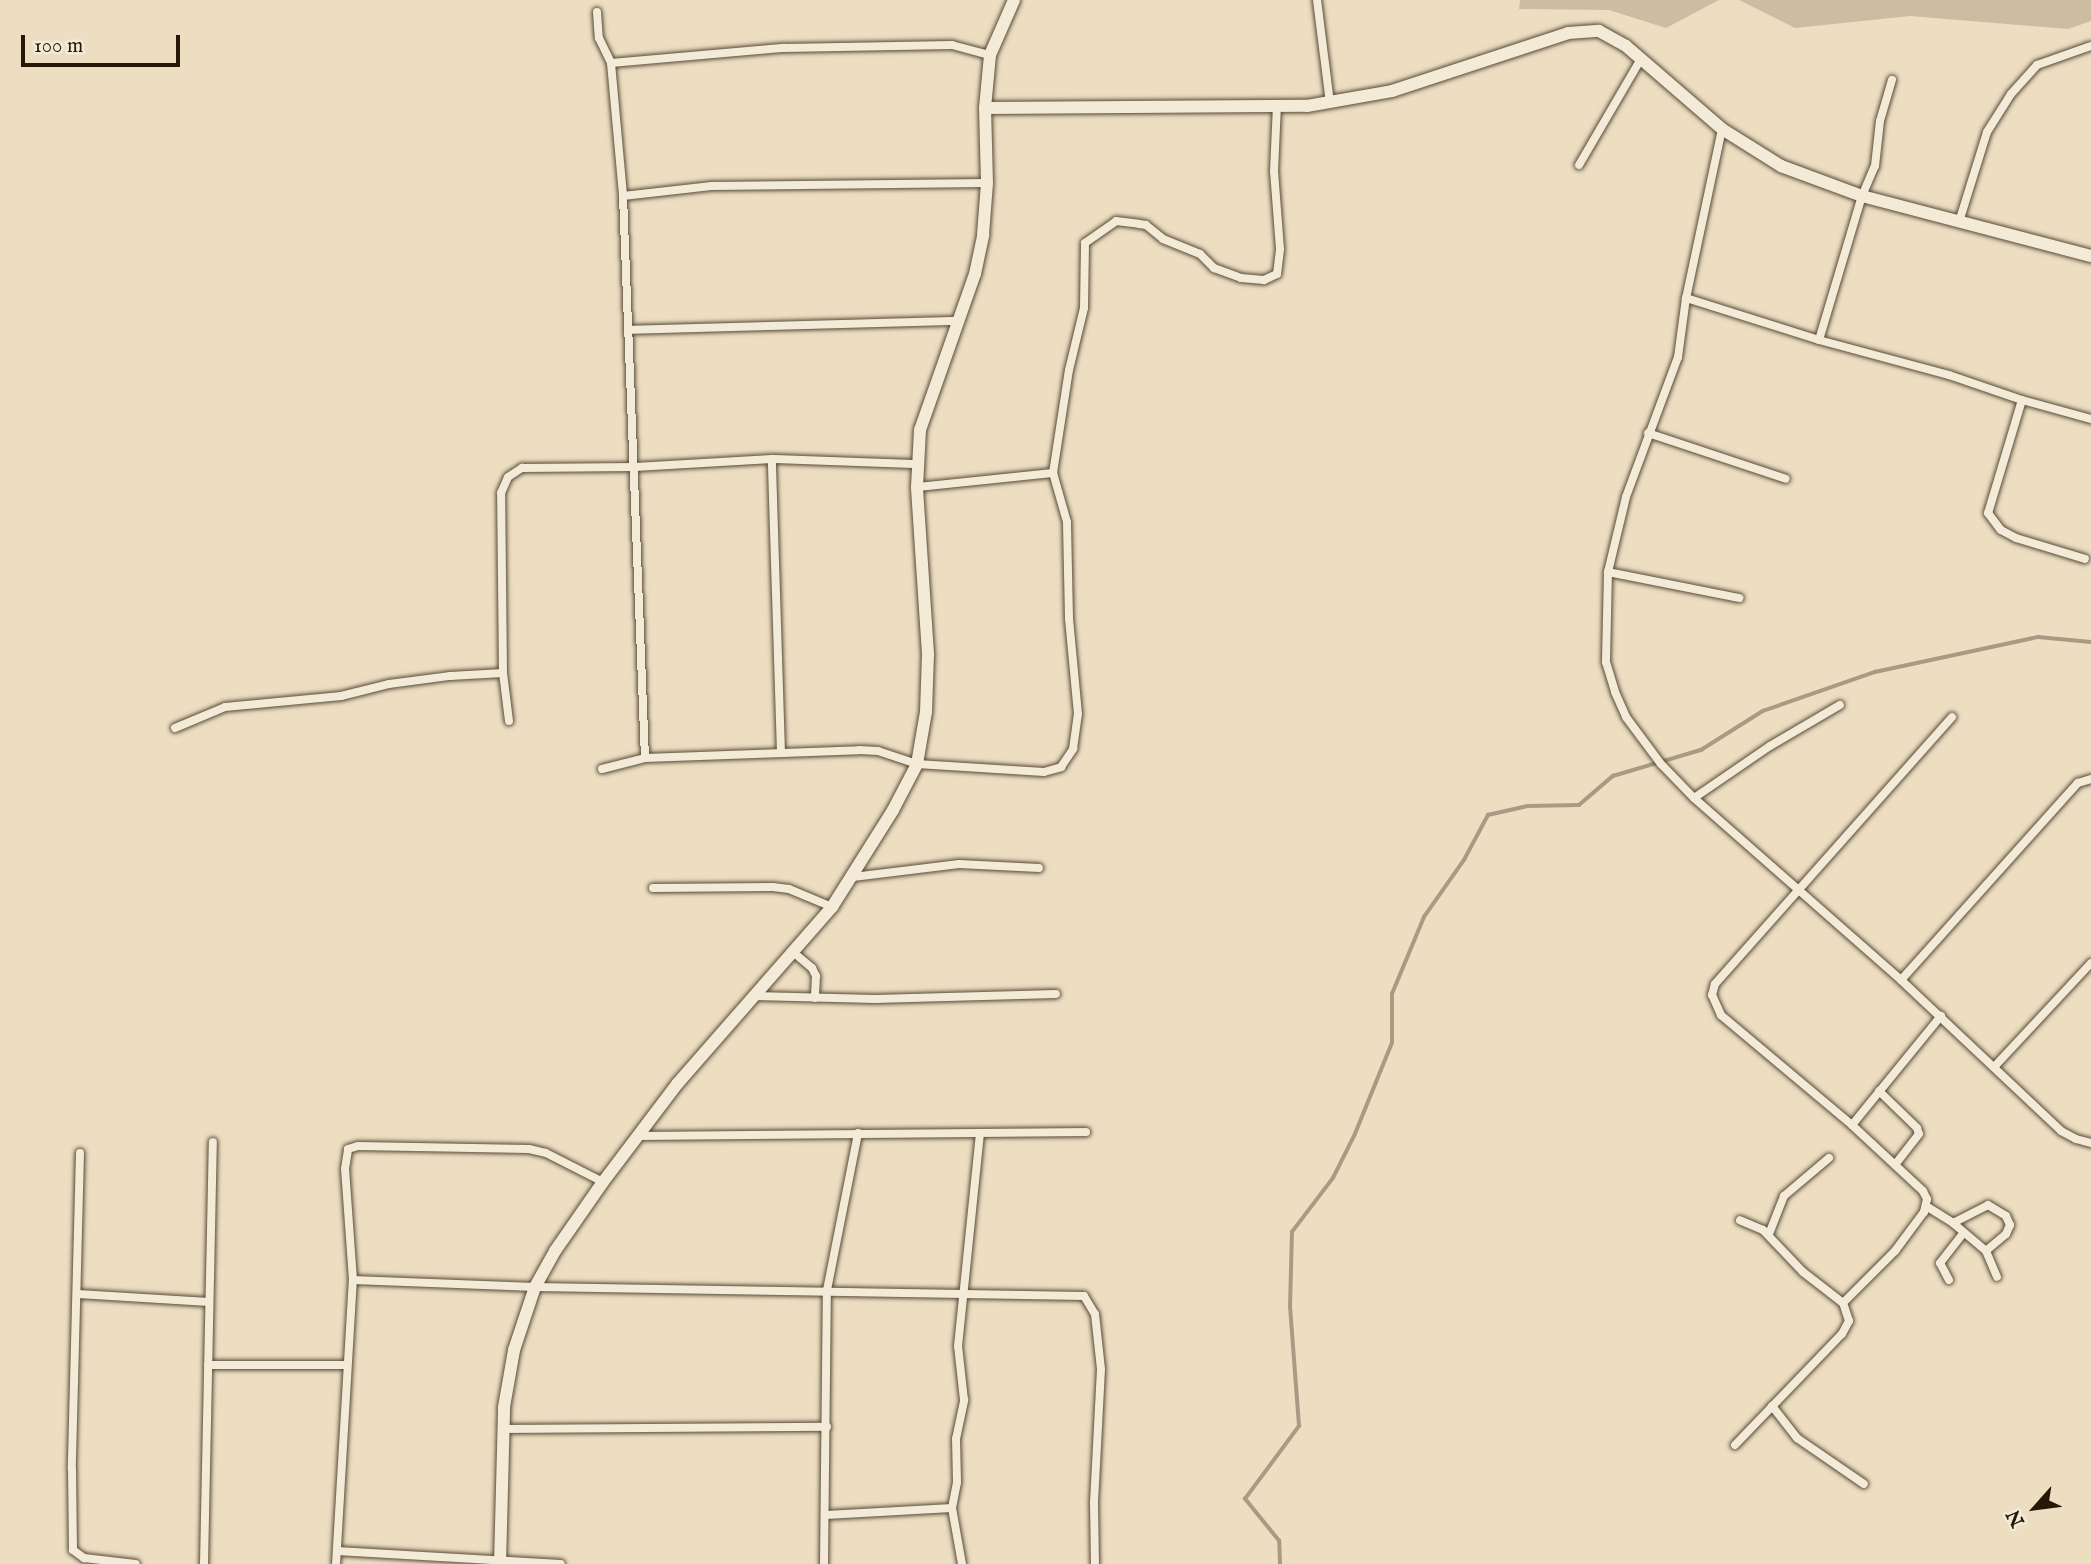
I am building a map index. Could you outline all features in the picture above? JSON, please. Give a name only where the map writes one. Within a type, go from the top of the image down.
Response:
[{"type":"street","points":[[500,1563],[504,1408],[514,1350],[535,1287],[555,1251],[603,1182],[678,1083],[832,907],[893,810],[916,764],[926,712],[928,654],[916,464],[920,430],[975,274],[983,235],[987,183],[985,108],[990,55],[1014,0]]},
{"type":"street","points":[[1317,0],[1331,103]]},
{"type":"street","points":[[597,12],[599,38],[611,63],[623,196],[645,758]]},
{"type":"street","points":[[985,108],[1278,106],[1331,103],[1392,90],[1580,30],[1599,31],[1613,37],[1641,59],[1722,129],[1780,166],[1862,197],[2091,256]]},
{"type":"street","points":[[611,63],[797,47],[953,45],[990,55]]},
{"type":"street","points":[[1959,222],[1987,132],[2006,102],[2036,65],[2091,46]]},
{"type":"street","points":[[1579,164],[1641,59]]},
{"type":"street","points":[[1819,340],[1874,166],[1880,121],[1892,80]]},
{"type":"street","points":[[602,769],[645,758],[878,751],[916,764],[1044,772],[1061,767],[1073,749],[1077,714],[1069,619],[1067,522],[1053,473],[1069,370],[1084,308],[1084,243],[1116,221],[1146,225],[1163,239],[1200,254],[1213,268],[1241,278],[1264,280],[1277,274],[1280,249],[1275,171],[1278,106]]},
{"type":"street","points":[[1722,129],[1686,298],[1678,357],[1626,497],[1608,572],[1606,662],[1626,717],[1658,761],[1694,798],[1941,1016],[2061,1130],[2091,1143]]},
{"type":"street","points":[[623,196],[711,186],[987,183]]},
{"type":"street","points":[[1686,298],[1819,340],[1948,375],[2022,400],[2091,419]]},
{"type":"street","points":[[628,330],[957,321]]},
{"type":"street","points":[[2022,400],[1988,513],[2001,530],[2016,538],[2085,559]]},
{"type":"street","points":[[1648,433],[1786,479]]},
{"type":"street","points":[[509,721],[503,673],[503,482],[522,468],[635,467],[772,459],[916,464]]},
{"type":"street","points":[[772,459],[781,753]]},
{"type":"street","points":[[917,486],[1053,473]]},
{"type":"street","points":[[1608,572],[1740,598]]},
{"type":"street","points":[[175,728],[225,707],[341,696],[389,684],[503,673]]},
{"type":"street","points":[[1694,798],[1770,746],[1840,705]]},
{"type":"street","points":[[1843,1303],[1895,1251],[1926,1206],[1923,1191],[1852,1125],[1721,1015],[1712,995],[1715,984],[1952,717]]},
{"type":"street","points":[[1901,980],[2078,783],[2091,779]]},
{"type":"street","points":[[853,877],[959,864],[1039,868]]},
{"type":"street","points":[[653,888],[773,887],[789,889],[832,907]]},
{"type":"street","points":[[793,952],[812,968],[816,976],[815,998]]},
{"type":"street","points":[[1995,1066],[2091,963]]},
{"type":"street","points":[[754,996],[815,998],[1056,994]]},
{"type":"street","points":[[1852,1125],[1941,1016]]},
{"type":"street","points":[[1879,1091],[1917,1128],[1919,1134],[1895,1165]]},
{"type":"street","points":[[640,1136],[1086,1132]]},
{"type":"street","points":[[824,1564],[827,1290],[858,1133]]},
{"type":"street","points":[[962,1564],[953,1508],[957,1482],[956,1438],[964,1400],[958,1346],[980,1133]]},
{"type":"street","points":[[204,1564],[213,1142]]},
{"type":"street","points":[[336,1564],[354,1280],[346,1154],[353,1147],[530,1149],[546,1153],[603,1182]]},
{"type":"street","points":[[80,1153],[72,1469],[73,1550],[84,1558],[136,1564]]},
{"type":"street","points":[[1769,1234],[1784,1196],[1829,1158]]},
{"type":"street","points":[[1953,1223],[1988,1205],[2006,1216],[2010,1225],[2006,1234],[1986,1251]]},
{"type":"street","points":[[1926,1206],[1953,1223],[1986,1251],[1997,1277]]},
{"type":"street","points":[[1735,1445],[1848,1326],[1849,1312],[1843,1303],[1803,1272],[1769,1234],[1740,1220]]},
{"type":"street","points":[[1949,1280],[1940,1263],[1963,1234]]},
{"type":"street","points":[[354,1280],[535,1287],[1074,1293],[1090,1301],[1095,1314],[1101,1369],[1094,1503],[1096,1564]]},
{"type":"street","points":[[78,1294],[209,1302]]},
{"type":"street","points":[[208,1365],[347,1365]]},
{"type":"street","points":[[1772,1406],[1797,1438],[1864,1485]]},
{"type":"street","points":[[504,1429],[827,1427]]},
{"type":"street","points":[[826,1515],[953,1508]]},
{"type":"street","points":[[337,1550],[500,1563],[561,1564]]},
{"type":"shaded area","points":[[1520,0],[1719,0],[1666,28],[1609,10],[1519,9]]},
{"type":"shaded area","points":[[1739,0],[2091,0],[2091,21],[2068,29],[1910,16],[1795,28]]},
{"type":"waterway","points":[[1280,1564],[1279,1541],[1245,1499],[1299,1426],[1290,1307],[1292,1232],[1333,1178],[1355,1134],[1392,1043],[1392,994],[1424,917],[1464,860],[1488,815],[1528,806],[1579,805],[1613,776],[1701,750],[1763,711],[1875,672],[2038,637],[2091,642]]}]
